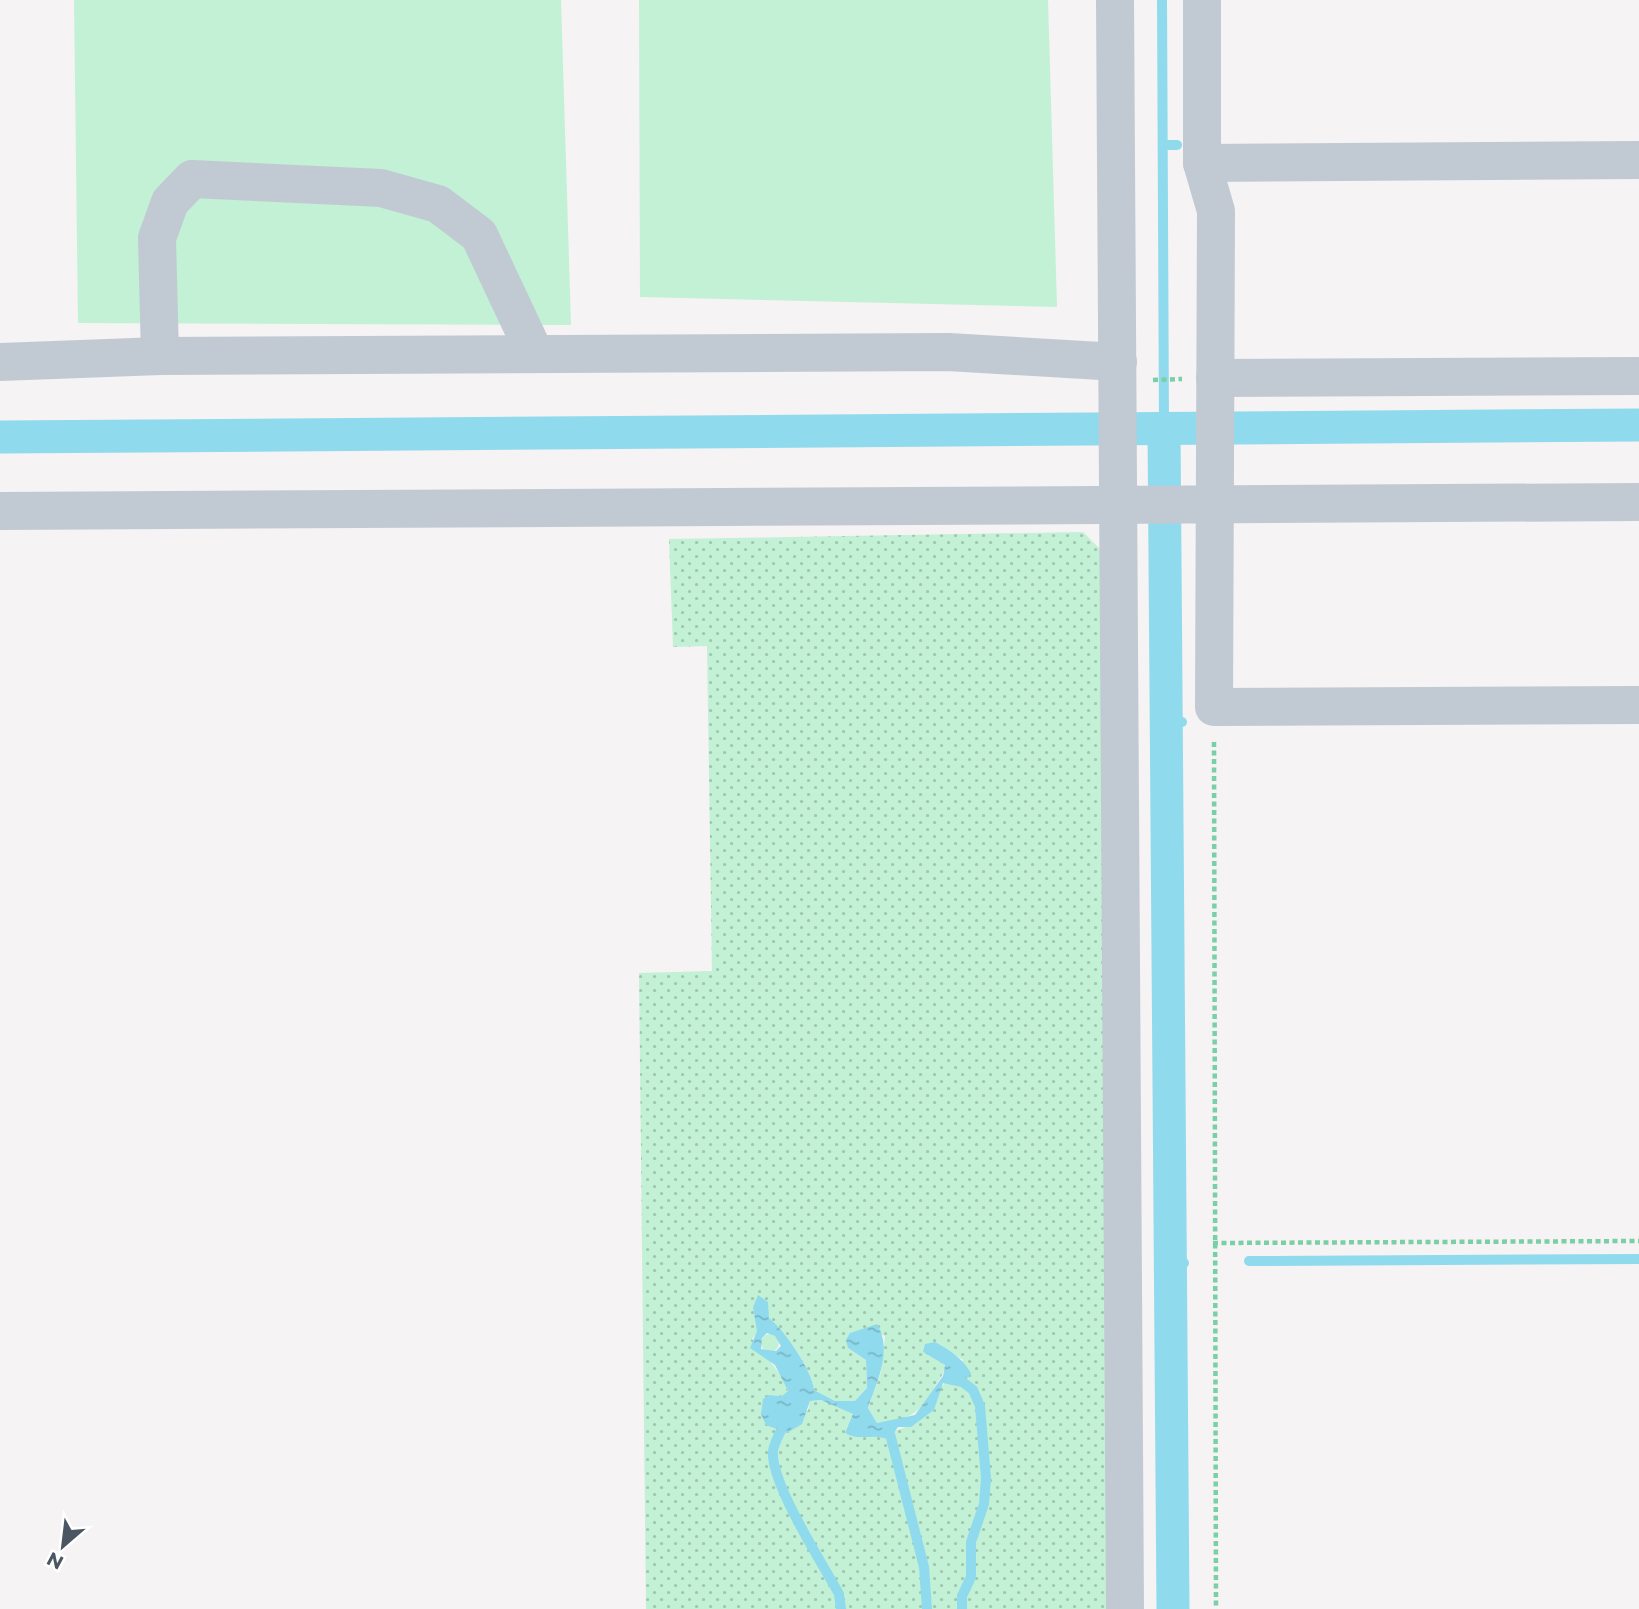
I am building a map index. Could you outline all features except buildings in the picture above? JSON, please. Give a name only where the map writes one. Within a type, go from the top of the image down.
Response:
[{"type":"street","points":[[1115,0],[1118,362],[1126,494],[1125,1609]]},
{"type":"street","points":[[1202,0],[1202,163],[1216,211],[1206,388],[1214,707],[1639,705]]},
{"type":"street","points":[[1202,163],[1639,160]]},
{"type":"street","points":[[160,356],[157,238],[170,202],[192,179],[381,188],[438,204],[479,235],[535,354]]},
{"type":"street","points":[[0,362],[160,356],[948,352],[1118,362]]},
{"type":"street","points":[[1206,388],[1639,376]]},
{"type":"street","points":[[0,511],[1126,494],[1639,502]]},
{"type":"path","points":[[1152,380],[1206,388]]},
{"type":"path","points":[[1214,707],[1213,1243],[1216,1609]]},
{"type":"path","points":[[1213,1243],[1639,1241]]},
{"type":"green space","points":[[74,0],[561,0],[571,325],[78,323]]},
{"type":"green space","points":[[639,0],[1048,0],[1057,307],[640,297]]},
{"type":"green space","points":[[1083,532],[1106,555],[1112,1609],[646,1609],[639,973],[712,971],[707,646],[673,647],[669,539]],"holes":[[[769,1318],[803,1362],[814,1390],[835,1401],[855,1402],[867,1388],[866,1360],[848,1348],[850,1333],[866,1329],[885,1336],[881,1372],[868,1408],[877,1423],[910,1415],[922,1406],[942,1376],[945,1365],[924,1352],[935,1342],[963,1360],[939,1390],[934,1410],[923,1417],[892,1431],[845,1433],[854,1414],[821,1400],[810,1401],[808,1411],[769,1395],[782,1396],[788,1392],[777,1370],[752,1339]]]},
{"type":"green space","points":[[766,1334],[774,1334],[779,1343],[777,1350],[766,1352],[761,1347],[761,1339]]},
{"type":"water","points":[[758,1295],[768,1302],[769,1318],[797,1351],[809,1373],[814,1390],[835,1401],[855,1401],[867,1388],[866,1360],[848,1348],[846,1340],[850,1333],[877,1324],[882,1334],[884,1355],[868,1408],[877,1423],[915,1415],[943,1376],[945,1365],[923,1352],[925,1344],[935,1342],[960,1359],[971,1373],[961,1387],[943,1383],[934,1410],[911,1427],[898,1427],[889,1440],[850,1436],[845,1433],[853,1414],[821,1400],[810,1401],[802,1424],[787,1433],[766,1425],[761,1414],[763,1399],[769,1395],[782,1396],[788,1391],[775,1365],[750,1348],[757,1331],[753,1307]],"holes":[[[767,1333],[775,1336],[781,1346],[776,1351],[761,1349],[762,1338]]]},
{"type":"waterway","points":[[1162,0],[1164,428]]},
{"type":"waterway","points":[[1163,145],[1177,145]]},
{"type":"waterway","points":[[0,437],[1639,425]]},
{"type":"waterway","points":[[1164,428],[1173,1609]]},
{"type":"waterway","points":[[1165,722],[1182,722]]},
{"type":"waterway","points":[[1249,1261],[1639,1259]]},
{"type":"waterway","points":[[1169,1263],[1184,1263]]},
{"type":"waterway","points":[[955,1376],[973,1390],[980,1406],[986,1478],[984,1504],[971,1542],[971,1577],[962,1596],[962,1609]]},
{"type":"waterway","points":[[783,1426],[773,1451],[774,1465],[788,1502],[839,1594],[841,1609]]},
{"type":"waterway","points":[[888,1426],[924,1567],[927,1609]]}]
